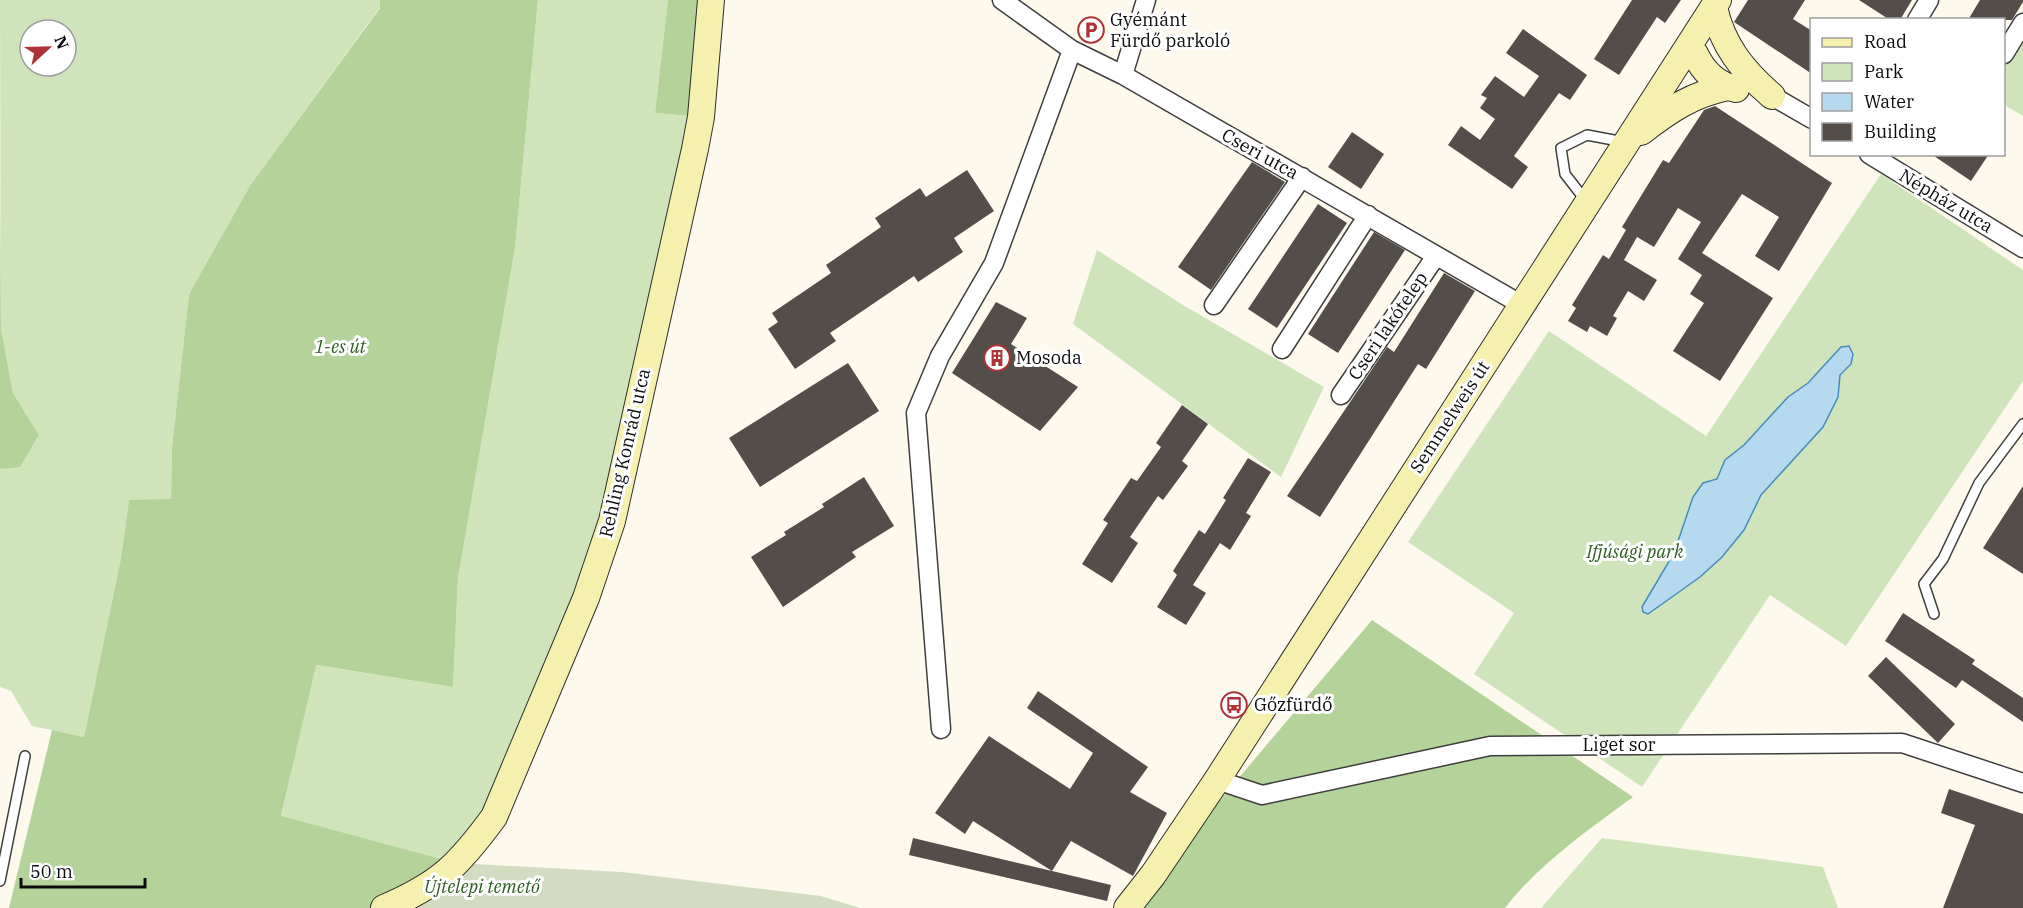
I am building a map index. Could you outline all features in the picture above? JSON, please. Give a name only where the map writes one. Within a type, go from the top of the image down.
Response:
[{"type":"street","name":"Rehling Konrád utca","points":[[384,908],[438,881],[474,843],[494,817],[586,598],[612,521],[695,148],[701,117],[711,0]]},
{"type":"street","name":"Cseri utca","points":[[1002,0],[1072,50],[1123,75],[1368,214],[1522,305]]},
{"type":"street","points":[[1123,75],[1146,0]]},
{"type":"street","points":[[1918,18],[1929,0]]},
{"type":"street","points":[[1716,3],[1736,78]]},
{"type":"street","name":"Semmelweis út","points":[[1128,908],[1154,875],[1217,780],[1588,203],[1690,51],[1716,3]]},
{"type":"street","points":[[2005,52],[2023,23]]},
{"type":"street","points":[[941,729],[916,413],[940,356],[994,263],[1072,50]]},
{"type":"street","points":[[1690,51],[1709,53],[1736,78],[1810,119]]},
{"type":"street","points":[[1627,143],[1680,103],[1736,78]]},
{"type":"street","name":"Népház utca","points":[[1872,156],[2023,248]]},
{"type":"street","points":[[1214,305],[1302,177]]},
{"type":"street","points":[[1282,349],[1368,214]]},
{"type":"street","name":"Cseri lakótelep","points":[[1341,395],[1436,256]]},
{"type":"street","name":"Liget sor","points":[[1217,780],[1262,795],[1490,746],[1902,743],[2023,783]]},
{"type":"lane","points":[[1588,203],[1565,174],[1561,148],[1587,135],[1627,143]]},
{"type":"lane","points":[[1934,614],[1924,584],[1943,560],[1979,483],[2023,424]]},
{"type":"lane","points":[[0,881],[26,756]]},
{"type":"green space","points":[[0,0],[380,0],[380,7],[251,184],[189,294],[172,447],[171,500],[129,500],[121,558],[84,737],[32,726],[11,691],[0,687],[0,469],[20,466],[39,435],[13,393],[1,328]]},
{"type":"green space","name":"1-es út","points":[[380,0],[538,0],[515,248],[458,578],[453,687],[316,665],[281,816],[456,863],[384,908],[9,908],[52,730],[84,737],[121,558],[129,500],[171,499],[172,447],[189,294],[251,184],[380,8]]},
{"type":"green space","points":[[538,0],[668,0],[655,113],[701,117],[612,521],[527,742],[456,863],[281,817],[315,665],[453,687],[458,578],[515,248]]},
{"type":"green space","points":[[668,0],[711,0],[701,117],[655,113]]},
{"type":"green space","points":[[2023,18],[2023,116],[2005,106],[2005,49]]},
{"type":"green space","name":"Ifjúsági park","points":[[1881,174],[2023,270],[2023,381],[1846,646],[1770,595],[1642,787],[1474,674],[1514,613],[1408,542],[1549,331],[1706,436]]},
{"type":"green space","points":[[0,184],[1,328],[13,393],[39,435],[20,467],[0,469]]},
{"type":"green space","points":[[1097,250],[1183,305],[1324,387],[1281,477],[1073,324]]},
{"type":"green space","points":[[1372,620],[1633,797],[1549,862],[1505,908],[1129,908]]},
{"type":"green space","points":[[1602,838],[1823,867],[1838,908],[1541,908]]},
{"type":"green space","name":"Újtelepi temető","points":[[456,863],[622,872],[821,896],[860,908],[384,908]]},
{"type":"water","points":[[1849,346],[1853,354],[1851,364],[1840,375],[1838,397],[1823,427],[1761,495],[1744,530],[1722,557],[1700,577],[1648,614],[1643,612],[1642,607],[1674,553],[1693,497],[1703,483],[1717,479],[1725,460],[1744,445],[1788,397],[1808,383],[1841,347]]},
{"type":"building","points":[[1632,0],[1681,0],[1665,23],[1657,17],[1619,75],[1594,59]]},
{"type":"building","points":[[1748,0],[1805,0],[1793,19],[1810,30],[1810,73],[1734,22]]},
{"type":"building","points":[[1859,0],[1912,0],[1901,18],[1887,18]]},
{"type":"building","points":[[1980,0],[2023,0],[2012,20],[1969,18]]},
{"type":"building","points":[[1523,29],[1587,75],[1570,100],[1559,93],[1514,156],[1528,167],[1512,189],[1448,145],[1461,126],[1480,140],[1495,119],[1480,108],[1487,98],[1481,95],[1495,76],[1524,97],[1539,76],[1506,53]]},
{"type":"building","points":[[1715,106],[1832,183],[1779,271],[1755,256],[1779,217],[1742,194],[1702,253],[1773,298],[1720,381],[1673,351],[1704,303],[1690,294],[1702,275],[1678,259],[1701,222],[1678,208],[1654,247],[1637,237],[1624,260],[1657,280],[1644,301],[1628,291],[1613,316],[1617,318],[1607,336],[1590,326],[1587,332],[1568,321],[1576,308],[1572,305],[1603,255],[1609,259],[1626,230],[1622,227],[1663,160],[1669,163],[1704,110]]},
{"type":"building","points":[[1352,132],[1384,154],[1361,189],[1328,167]]},
{"type":"building","points":[[1934,156],[1988,156],[1971,181]]},
{"type":"building","points":[[1252,162],[1285,182],[1211,290],[1178,267]]},
{"type":"building","points":[[967,170],[994,211],[954,238],[963,252],[918,282],[914,276],[830,333],[836,341],[795,369],[768,329],[778,322],[772,313],[831,273],[826,265],[881,227],[875,218],[920,188],[926,197]]},
{"type":"building","points":[[1318,204],[1347,223],[1277,328],[1248,309]]},
{"type":"building","points":[[1374,232],[1405,250],[1338,353],[1308,334]]},
{"type":"building","points":[[1444,273],[1475,291],[1426,369],[1418,364],[1320,517],[1287,496],[1387,347],[1394,352]]},
{"type":"building","name":"Mosoda","points":[[996,302],[1027,318],[1011,344],[1078,387],[1040,431],[952,373]]},
{"type":"building","points":[[848,363],[879,411],[760,487],[729,438]]},
{"type":"building","points":[[1182,405],[1208,424],[1182,461],[1188,466],[1163,500],[1158,496],[1130,537],[1138,543],[1112,583],[1082,564],[1108,523],[1103,520],[1131,478],[1137,481],[1161,447],[1156,443]]},
{"type":"building","points":[[1248,458],[1271,472],[1246,513],[1251,516],[1230,550],[1220,543],[1193,585],[1206,593],[1186,625],[1157,607],[1177,575],[1173,571],[1199,530],[1205,534],[1226,500],[1223,498]]},
{"type":"building","points":[[864,477],[894,526],[852,552],[856,557],[783,607],[751,557],[786,535],[784,532],[824,507],[822,504]]},
{"type":"building","points":[[2023,486],[2023,574],[1983,548]]},
{"type":"building","points":[[1903,613],[1975,660],[1972,664],[2023,698],[2023,722],[1962,680],[1956,688],[1885,641]]},
{"type":"building","points":[[1886,657],[1955,724],[1938,743],[1868,676]]},
{"type":"building","points":[[1038,691],[1148,767],[1130,792],[1167,813],[1133,876],[1071,841],[1052,871],[973,821],[965,834],[935,813],[989,736],[1070,789],[1093,753],[1027,708]]},
{"type":"building","points":[[1949,789],[2023,814],[2023,908],[1943,908],[1975,825],[1941,813]]},
{"type":"building","points":[[913,838],[1111,885],[1107,901],[909,855]]},
{"type":"place","name":"Gyémánt Fürdő parkoló","points":[[1091,30]]},
{"type":"place","name":"Mosoda","points":[[997,358]]},
{"type":"place","name":"Gőzfürdő","points":[[1234,705]]}]
